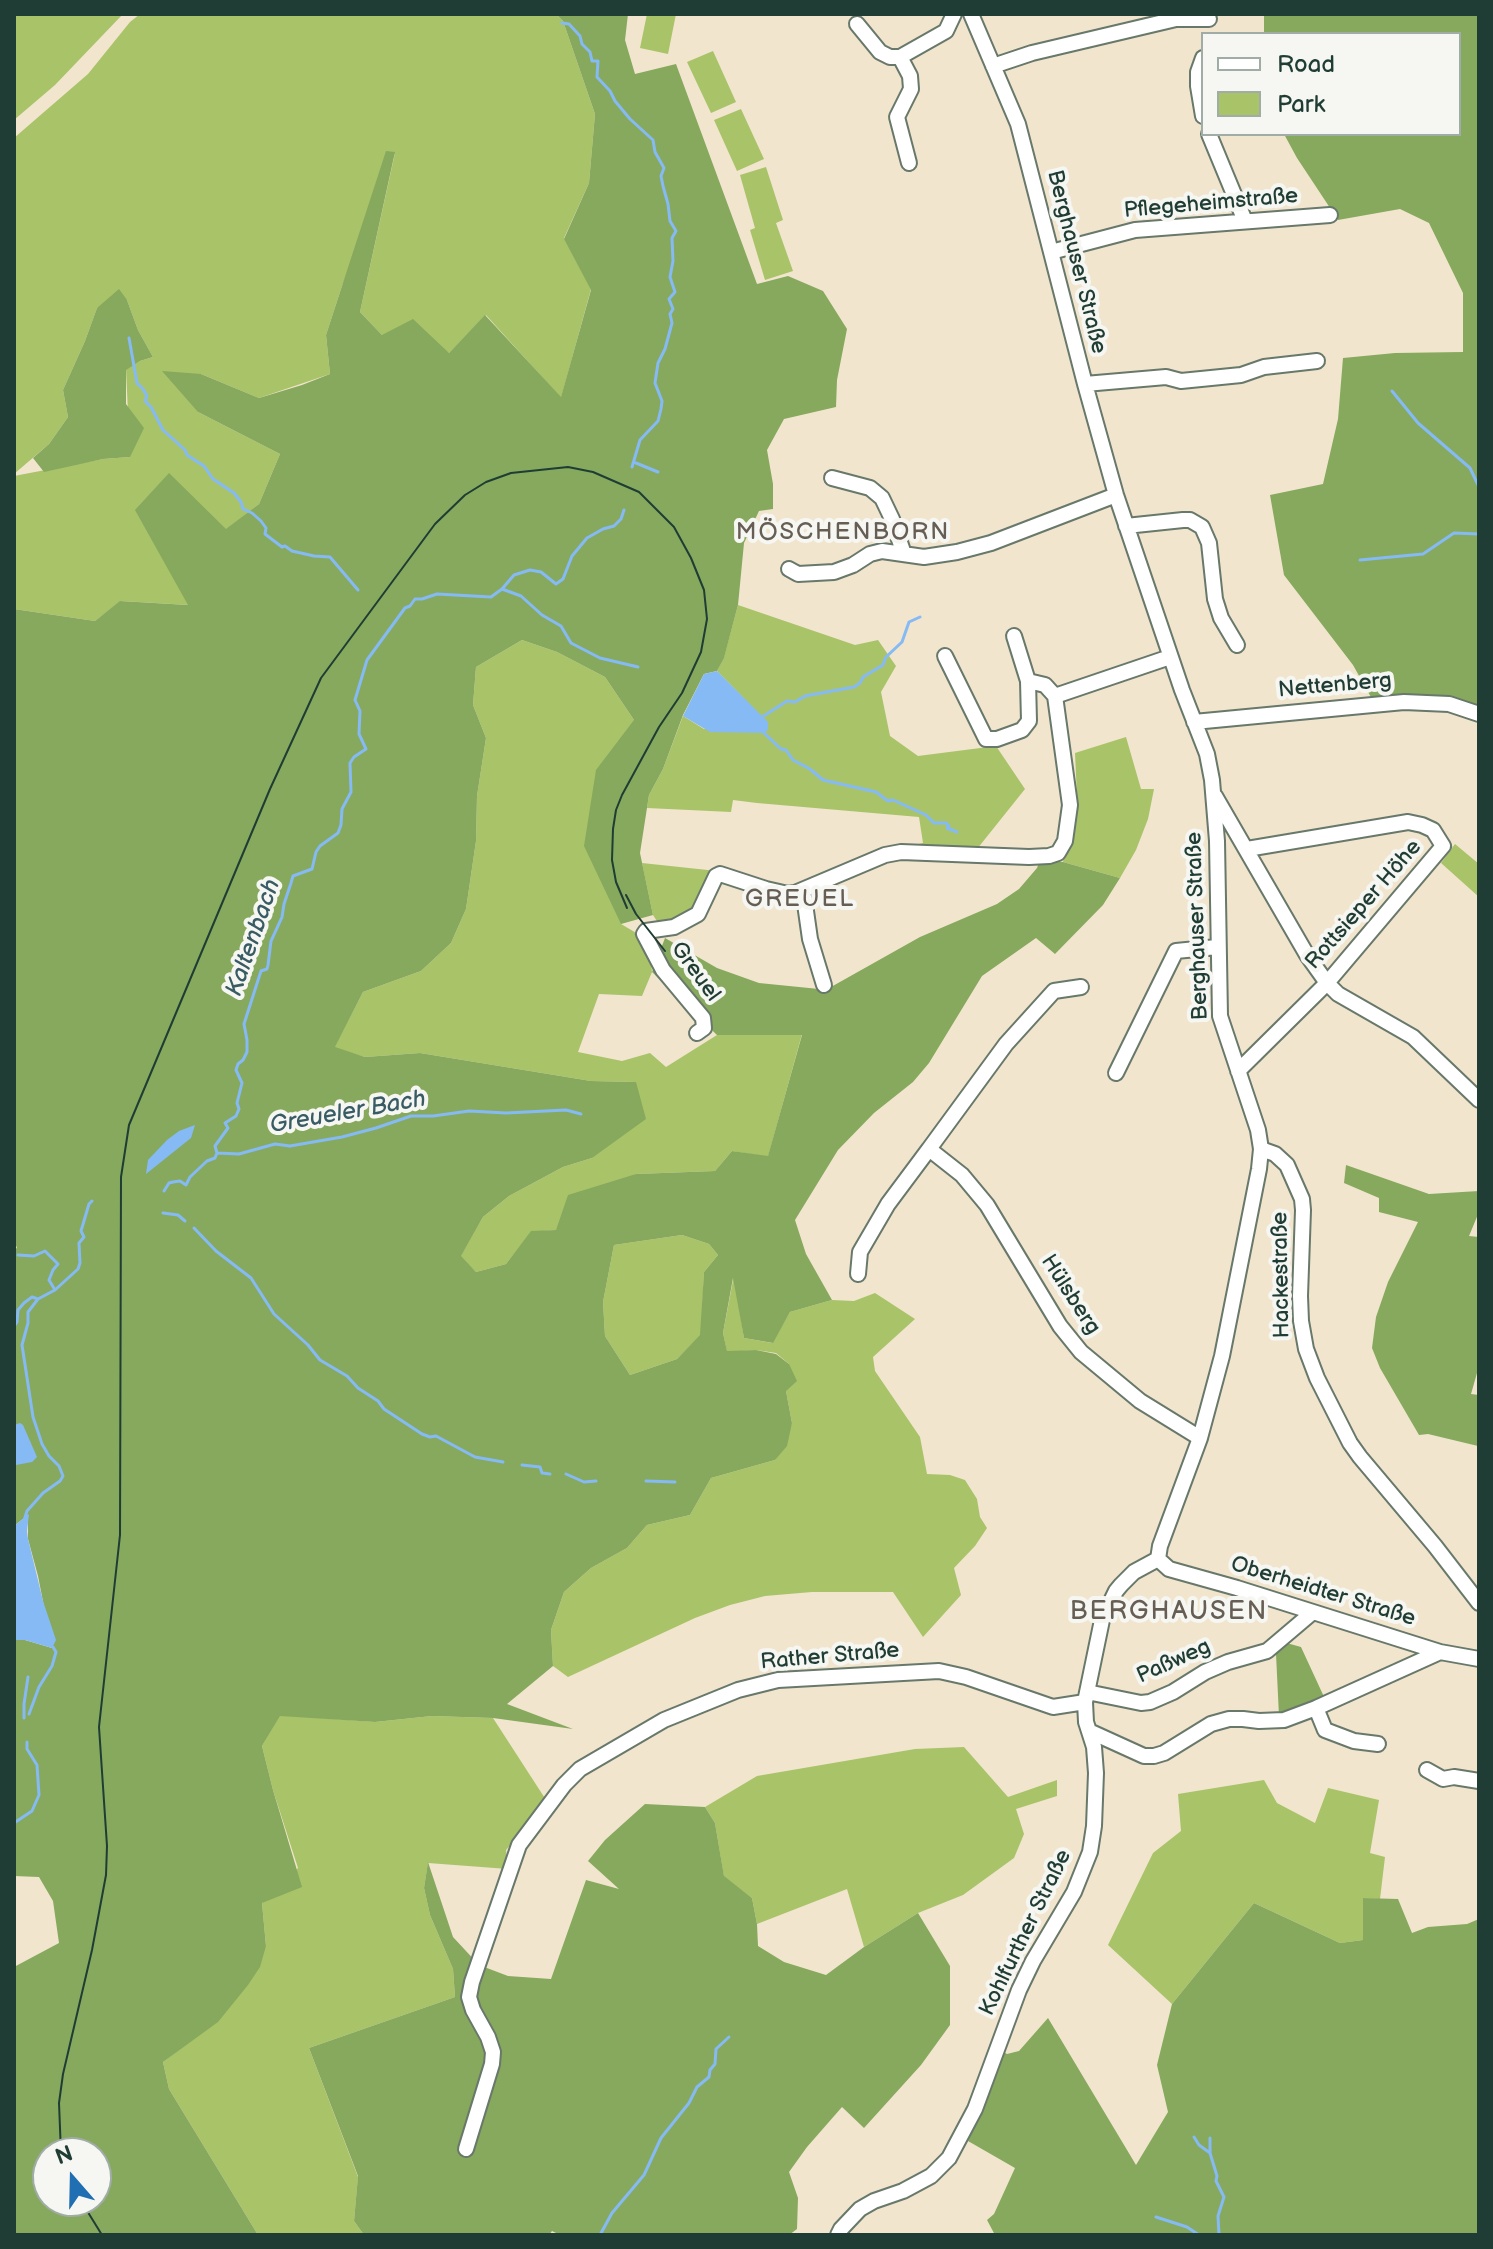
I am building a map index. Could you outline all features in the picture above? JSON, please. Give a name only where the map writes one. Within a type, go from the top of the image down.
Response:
[{"type":"street","points":[[857,24],[880,52],[890,57],[900,57],[946,31],[954,14]]},
{"type":"street","name":"Berghauser Straße","points":[[971,14],[1018,124],[1116,495],[1170,657],[1207,754],[1217,841],[1220,1016],[1256,1117],[1261,1149],[1222,1356],[1200,1438],[1158,1559]]},
{"type":"street","points":[[993,66],[1032,53],[1176,19],[1209,22]]},
{"type":"street","points":[[900,57],[910,76],[911,89],[897,117],[909,163]]},
{"type":"street","points":[[1201,64],[1198,86],[1201,104]]},
{"type":"street","points":[[1210,136],[1245,221]]},
{"type":"street","name":"Pflegeheimstraße","points":[[1051,252],[1135,230],[1330,215]]},
{"type":"street","points":[[1085,384],[1166,377],[1181,381],[1241,375],[1264,367],[1317,361]]},
{"type":"street","points":[[832,478],[870,488],[882,498],[904,554]]},
{"type":"street","points":[[789,569],[798,574],[834,572],[882,551],[924,557],[957,552],[991,543],[1116,495]]},
{"type":"street","points":[[1126,526],[1190,520],[1202,527],[1209,543],[1217,606],[1237,645]]},
{"type":"street","points":[[945,656],[986,739],[997,739],[1022,730],[1029,721],[1028,681],[1014,636]]},
{"type":"street","points":[[1028,681],[1045,685],[1055,696],[1170,657]]},
{"type":"street","name":"Greuel","points":[[697,1033],[704,1028],[703,1018],[663,970],[644,934],[646,931],[674,927],[698,914],[716,876],[720,874],[788,894],[885,855],[908,852],[1029,857],[1049,856],[1060,851],[1065,841],[1070,805],[1055,696]]},
{"type":"street","name":"Nettenberg","points":[[1194,722],[1404,702],[1449,704],[1479,714]]},
{"type":"street","points":[[1213,792],[1307,955],[1327,983],[1338,994],[1413,1037],[1479,1100]]},
{"type":"street","name":"Rottsieper Höhe","points":[[1238,1071],[1327,983],[1443,846],[1433,830],[1408,822],[1247,849]]},
{"type":"street","points":[[803,890],[810,939],[824,985]]},
{"type":"street","points":[[1116,1073],[1176,951],[1217,947]]},
{"type":"street","points":[[858,1274],[860,1252],[888,1204],[1006,1044],[1054,991],[1081,987]]},
{"type":"street","name":"Hülsberg","points":[[929,1149],[962,1175],[987,1205],[1060,1326],[1081,1352],[1140,1401],[1200,1438]]},
{"type":"street","name":"Hackestraße","points":[[1261,1149],[1275,1154],[1287,1165],[1302,1199],[1301,1321],[1306,1349],[1317,1378],[1343,1431],[1360,1457],[1479,1603]]},
{"type":"street","name":"Oberheidter Straße","points":[[1158,1559],[1169,1569],[1440,1652],[1479,1659]]},
{"type":"street","name":"Kohlfurther Straße","points":[[838,2235],[860,2209],[931,2176],[949,2158],[966,2129],[1019,1990],[1074,1892],[1090,1852],[1096,1773],[1086,1697],[1099,1630],[1116,1591],[1134,1572],[1158,1559]]},
{"type":"street","name":"Paßweg","points":[[1086,1697],[1150,1702],[1217,1667],[1267,1651],[1313,1612]]},
{"type":"street","points":[[1089,1731],[1144,1756],[1154,1756],[1211,1724],[1229,1719],[1284,1720],[1440,1652]]},
{"type":"street","name":"Rather Straße","points":[[466,2149],[493,2052],[469,1997],[472,1982],[519,1845],[564,1785],[580,1769],[664,1720],[738,1690],[778,1680],[939,1671],[966,1677],[1053,1707],[1086,1697]]},
{"type":"street","points":[[1316,1708],[1325,1730],[1354,1741],[1378,1744]]},
{"type":"street","points":[[1427,1770],[1443,1779],[1454,1777],[1479,1781]]},
{"type":"green space","points":[[14,14],[123,14],[55,85],[14,120]]},
{"type":"green space","points":[[140,14],[556,14],[563,21],[595,114],[589,183],[564,238],[591,289],[561,398],[486,315],[449,353],[382,335],[360,312],[395,153],[342,286],[326,335],[330,374],[259,398],[201,374],[198,412],[280,454],[259,504],[226,530],[189,605],[121,601],[95,621],[14,609],[14,476],[130,457],[126,369],[153,357],[138,330],[127,300],[97,308],[63,390],[68,417],[49,444],[14,474],[14,138],[88,74]]},
{"type":"green space","points":[[556,14],[628,14],[625,40],[635,74],[676,64],[757,284],[788,276],[823,291],[847,329],[837,380],[836,407],[784,419],[767,450],[773,484],[773,509],[759,511],[744,543],[738,605],[724,658],[717,671],[704,674],[649,795],[640,853],[653,915],[621,924],[584,846],[596,770],[634,720],[605,677],[557,652],[522,640],[476,667],[473,705],[486,738],[466,909],[451,943],[421,971],[363,992],[335,1047],[365,1057],[420,1053],[591,1081],[636,1082],[646,1119],[592,1158],[563,1167],[509,1196],[483,1217],[461,1256],[476,1272],[506,1264],[531,1231],[556,1230],[568,1195],[636,1174],[715,1171],[732,1151],[768,1156],[802,1035],[717,1035],[652,972],[665,938],[717,968],[759,983],[819,989],[831,987],[920,937],[997,904],[1019,889],[1040,860],[1063,862],[1120,878],[1103,905],[1055,954],[1036,938],[982,976],[929,1063],[913,1082],[874,1113],[838,1150],[795,1220],[806,1254],[832,1300],[790,1312],[773,1343],[744,1338],[733,1278],[723,1333],[727,1351],[756,1350],[776,1354],[789,1364],[797,1381],[786,1391],[792,1423],[787,1446],[775,1460],[711,1478],[690,1515],[647,1525],[627,1548],[591,1568],[564,1592],[551,1630],[553,1666],[507,1704],[573,1729],[493,1718],[432,1716],[375,1722],[280,1716],[262,1746],[302,1887],[262,1903],[266,1946],[260,1967],[218,2022],[163,2062],[169,2089],[258,2235],[14,2235],[14,1967],[59,1943],[53,1901],[39,1877],[14,1876],[14,1640],[52,1648],[28,1539],[28,1515],[14,1526],[14,1253],[17,1247],[14,1244],[14,609],[95,621],[120,601],[188,605],[135,510],[169,473],[226,529],[259,504],[280,454],[198,412],[162,371],[201,374],[259,398],[330,374],[326,335],[386,151],[395,152],[360,312],[382,335],[413,319],[449,353],[485,315],[561,397],[591,290],[564,239],[589,183],[595,114],[563,21]],"holes":[[[682,1235],[709,1244],[718,1255],[704,1272],[700,1335],[677,1359],[630,1375],[605,1336],[603,1302],[614,1245]]]},
{"type":"green space","points":[[647,14],[676,14],[668,54],[640,48]]},
{"type":"green space","points":[[1264,14],[1479,14],[1479,708],[1372,699],[1353,665],[1284,575],[1270,495],[1323,484],[1338,419],[1343,358],[1463,352],[1463,293],[1429,223],[1400,209],[1338,220],[1285,136],[1461,136],[1461,32],[1264,32]]},
{"type":"green space","points":[[713,51],[736,102],[711,113],[687,62]]},
{"type":"green space","points":[[741,109],[764,159],[737,171],[714,120]]},
{"type":"green space","points":[[766,167],[783,220],[776,223],[793,271],[765,280],[750,230],[755,228],[740,175]]},
{"type":"green space","points":[[119,289],[153,357],[126,370],[126,404],[144,428],[130,457],[103,459],[44,472],[33,458],[49,444],[68,417],[63,390],[97,308]]},
{"type":"green space","points":[[738,605],[855,645],[878,640],[896,666],[881,692],[890,736],[918,756],[996,746],[1025,789],[977,849],[901,848],[923,843],[919,817],[733,800],[731,812],[647,808],[649,795],[663,769],[683,716],[704,729],[767,722],[717,671],[724,657]]},
{"type":"green space","points":[[522,640],[557,652],[605,677],[634,720],[621,924],[638,934],[651,962],[652,972],[642,996],[599,994],[578,1052],[622,1061],[650,1053],[666,1067],[717,1035],[802,1034],[768,1157],[732,1151],[715,1171],[636,1174],[556,1230],[531,1232],[506,1264],[476,1272],[460,1257],[483,1217],[509,1196],[563,1167],[592,1158],[636,1082],[591,1081],[420,1053],[365,1057],[334,1048],[363,992],[421,971],[451,943],[466,909],[486,738],[473,705],[476,667]]},
{"type":"green space","points":[[1126,737],[1141,789],[1154,789],[1148,819],[1136,850],[1120,878],[1063,862],[1077,797],[1075,753]]},
{"type":"green space","points":[[1455,844],[1479,864],[1479,897],[1441,863]]},
{"type":"green space","points":[[642,863],[717,871],[695,912],[660,926],[653,915]]},
{"type":"green space","points":[[1346,1165],[1429,1194],[1479,1191],[1479,1212],[1469,1236],[1479,1237],[1479,1366],[1471,1394],[1479,1395],[1479,1495],[1478,1446],[1428,1434],[1419,1435],[1380,1368],[1372,1348],[1376,1317],[1388,1282],[1418,1222],[1379,1212],[1379,1198],[1344,1183]]},
{"type":"green space","points":[[682,1235],[709,1244],[718,1255],[704,1272],[701,1335],[677,1359],[630,1375],[605,1336],[603,1302],[614,1245]]},
{"type":"green space","points":[[734,1275],[744,1338],[772,1343],[790,1312],[832,1300],[854,1301],[875,1293],[915,1319],[873,1357],[875,1371],[920,1437],[927,1474],[950,1475],[965,1480],[977,1499],[980,1517],[987,1528],[954,1568],[961,1595],[923,1637],[893,1592],[812,1592],[765,1596],[695,1618],[568,1677],[553,1666],[551,1630],[564,1592],[591,1568],[627,1548],[647,1525],[690,1515],[711,1478],[775,1460],[792,1423],[786,1391],[789,1364],[776,1353],[756,1350],[727,1352],[723,1333]]},
{"type":"green space","points":[[1283,1642],[1301,1647],[1325,1699],[1279,1716],[1276,1654]]},
{"type":"green space","points":[[280,1715],[375,1722],[432,1716],[493,1718],[548,1803],[506,1850],[508,1869],[428,1863],[424,1888],[430,1915],[453,1969],[455,1997],[309,2048],[358,2177],[354,2221],[364,2235],[258,2235],[169,2089],[163,2062],[181,2048],[266,1946],[262,1903],[298,1868],[262,1746]]},
{"type":"green space","points":[[964,1747],[1008,1797],[1057,1780],[1057,1796],[1016,1809],[1024,1834],[1014,1858],[963,1895],[918,1913],[864,1947],[847,1889],[757,1924],[752,1898],[724,1877],[715,1823],[705,1807],[757,1776],[915,1749]]},
{"type":"green space","points":[[1264,1780],[1277,1803],[1315,1823],[1328,1788],[1379,1800],[1370,1853],[1385,1857],[1380,1899],[1363,1898],[1363,1940],[1340,1943],[1254,1903],[1172,2004],[1108,1945],[1153,1853],[1181,1831],[1178,1794]]},
{"type":"green space","points":[[645,1804],[705,1807],[715,1823],[724,1876],[752,1898],[758,1946],[784,1962],[826,1975],[918,1913],[950,1966],[950,2025],[921,2065],[864,2128],[842,2107],[807,2147],[789,2172],[798,2198],[797,2229],[789,2235],[560,2235],[552,2231],[549,2235],[364,2235],[354,2221],[358,2176],[309,2048],[455,1997],[453,1969],[430,1915],[424,1888],[428,1862],[453,1937],[479,1965],[508,1976],[551,1979],[586,1880],[619,1889],[588,1861],[605,1840]]},
{"type":"green space","points":[[1363,1898],[1398,1899],[1412,1933],[1428,1927],[1467,1924],[1479,1919],[1479,2235],[995,2235],[987,2220],[994,2214],[1015,2168],[968,2141],[985,2103],[1002,2051],[1007,2054],[1019,2051],[1048,2018],[1136,2165],[1168,2112],[1157,2065],[1172,2004],[1254,1903],[1340,1943],[1363,1940]]},
{"type":"water","points":[[717,671],[768,722],[765,733],[710,732],[683,716],[704,674]]},
{"type":"water","points":[[195,1125],[191,1138],[146,1174],[148,1160],[167,1140]]},
{"type":"water","points":[[20,1423],[37,1457],[32,1462],[16,1465],[14,1425]]},
{"type":"water","points":[[29,1514],[28,1539],[56,1640],[52,1648],[14,1640],[14,1526]]},
{"type":"waterway","name":"Kaltenbach","points":[[562,23],[569,24],[580,36],[592,61],[598,61],[597,77],[630,119],[653,140],[655,152],[664,168],[661,176],[670,221],[676,231],[672,238],[670,277],[675,292],[669,299],[673,309],[670,314],[672,323],[658,363],[655,383],[662,401],[661,409],[658,421],[640,440],[632,467]]},
{"type":"waterway","points":[[129,338],[137,383],[147,396],[145,401],[163,430],[187,455],[204,466],[213,479],[234,493],[243,509],[261,521],[266,528],[265,534],[292,551],[330,557],[358,590]]},
{"type":"waterway","points":[[1392,391],[1418,423],[1470,468],[1479,487]]},
{"type":"waterway","points":[[636,463],[658,472]]},
{"type":"waterway","name":"Kaltenbach","points":[[164,1191],[169,1183],[180,1181],[186,1185],[207,1161],[215,1158],[215,1146],[228,1128],[225,1123],[236,1116],[239,1109],[237,1103],[242,1083],[236,1070],[247,1052],[244,1024],[261,971],[267,969],[271,941],[282,917],[293,876],[312,869],[320,846],[338,833],[342,809],[351,792],[350,763],[366,749],[359,734],[360,711],[355,700],[367,660],[415,599],[437,594],[491,597],[514,575],[530,570],[541,572],[556,584],[563,579],[572,556],[587,538],[614,526],[624,510]]},
{"type":"waterway","points":[[1360,560],[1423,554],[1454,533],[1479,534]]},
{"type":"waterway","name":"MÖSCHENBORN","points":[[502,589],[521,596],[542,615],[561,626],[571,643],[600,658],[638,667]]},
{"type":"waterway","points":[[759,719],[787,701],[795,702],[805,696],[854,687],[863,677],[883,665],[886,657],[902,642],[909,622],[920,617]]},
{"type":"waterway","name":"MÖSCHENBORN","points":[[762,731],[786,750],[793,760],[823,780],[876,792],[888,801],[893,800],[926,815],[934,823],[946,823],[947,828],[957,832]]},
{"type":"waterway","name":"Greueler Bach","points":[[217,1153],[239,1154],[275,1144],[290,1146],[342,1137],[411,1116],[469,1111],[566,1110],[581,1114]]},
{"type":"waterway","name":"Kaltenbach","points":[[23,1524],[27,1511],[63,1476],[42,1444],[33,1417],[22,1345],[28,1312],[38,1299],[55,1290],[78,1269],[79,1243],[84,1237],[81,1231],[92,1201]]},
{"type":"waterway","points":[[163,1213],[178,1215],[185,1221]]},
{"type":"waterway","points":[[194,1228],[216,1251],[251,1278],[274,1314],[320,1360],[347,1376],[384,1409],[422,1434],[436,1436],[475,1457],[503,1462]]},
{"type":"waterway","points":[[18,1255],[34,1256],[45,1251],[58,1264],[49,1280],[55,1290]]},
{"type":"waterway","points":[[14,1326],[18,1310],[24,1303],[32,1297],[38,1299]]},
{"type":"waterway","points":[[522,1465],[540,1467],[542,1473],[550,1474]]},
{"type":"waterway","points":[[566,1474],[584,1482],[596,1481]]},
{"type":"waterway","points":[[646,1481],[675,1482]]},
{"type":"waterway","points":[[29,1714],[39,1687],[52,1666],[56,1652],[53,1647]]},
{"type":"waterway","name":"Kaltenbach","points":[[24,1718],[28,1677]]},
{"type":"waterway","name":"Kaltenbach","points":[[14,1823],[32,1811],[39,1795],[37,1765],[27,1749],[27,1742]]},
{"type":"waterway","points":[[600,2235],[612,2213],[644,2175],[661,2138],[689,2103],[697,2087],[709,2077],[715,2064],[716,2049],[729,2037]]},
{"type":"waterway","points":[[1194,2137],[1210,2153],[1216,2181],[1224,2197],[1218,2216],[1219,2235]]},
{"type":"waterway","points":[[1210,2138],[1210,2153]]},
{"type":"waterway","points":[[1156,2217],[1187,2227],[1199,2235]]},
{"type":"tram line","points":[[60,2137],[59,2103],[63,2074],[106,1875],[99,1727],[120,1535],[121,1177],[129,1125],[270,789],[321,678],[435,524],[465,495],[486,482],[511,473],[568,467],[593,472],[639,492],[674,527],[704,590],[707,619],[701,652],[682,693],[659,727],[616,810],[612,860],[616,882],[627,908]]},
{"type":"tram line","points":[[626,895],[636,914],[665,951]]},
{"type":"tram line","points":[[91,2217],[102,2235]]},
{"type":"district","name":"MÖSCHENBORN","points":[[843,533]]},
{"type":"district","name":"GREUEL","points":[[800,900]]},
{"type":"district","name":"BERGHAUSEN","points":[[1169,1612]]}]
